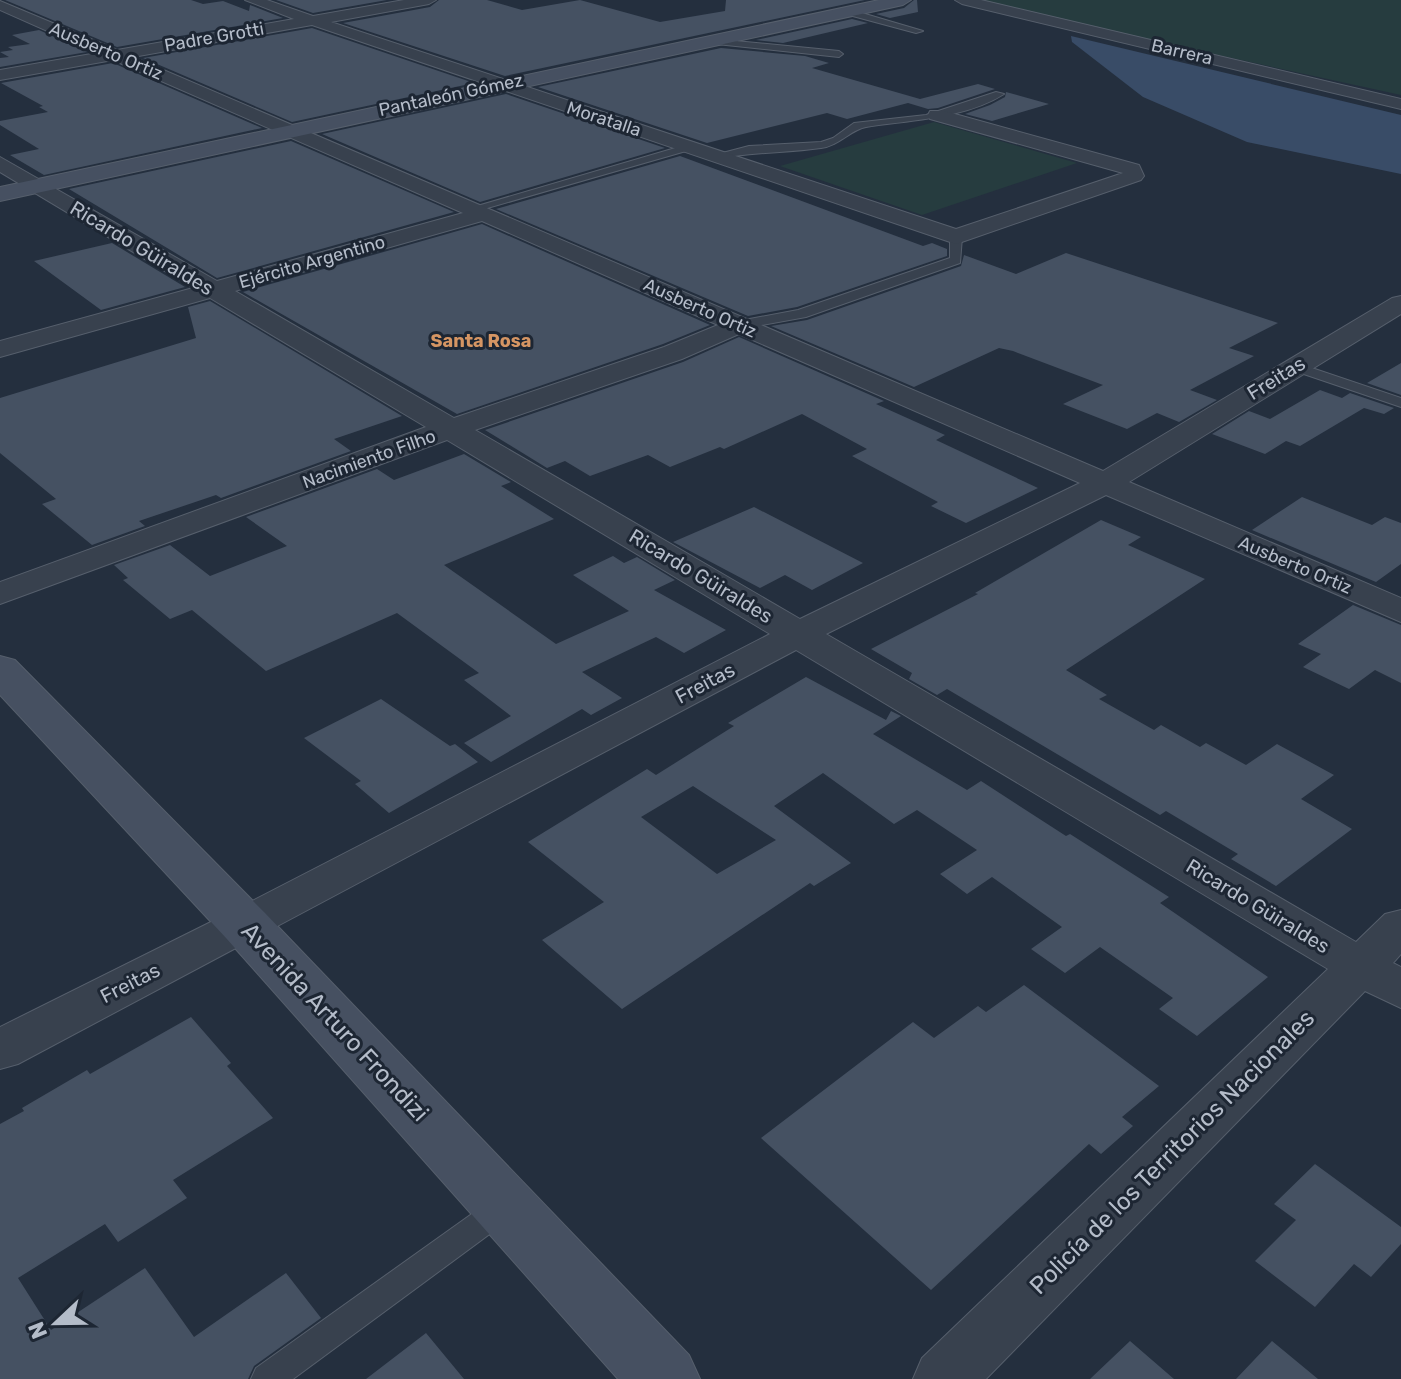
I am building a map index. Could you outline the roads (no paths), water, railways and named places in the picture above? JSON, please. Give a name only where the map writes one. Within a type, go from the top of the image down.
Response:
[{"type":"main road","name":"Pantaleón Gómez","points":[[0,194],[903,0]]},
{"type":"main road","name":"Avenida Arturo Frondizi","points":[[0,669],[245,925],[664,1379]]},
{"type":"street","name":"Moratalla","points":[[252,0],[956,237]]},
{"type":"street","name":"Padre Grotti","points":[[0,75],[429,0]]},
{"type":"street","name":"Barrera","points":[[962,0],[1401,104]]},
{"type":"street","points":[[1,6],[31,2]]},
{"type":"street","name":"Ausberto Ortiz","points":[[1,6],[1401,611]]},
{"type":"street","points":[[937,115],[1124,165],[1132,169],[1134,176],[956,237]]},
{"type":"street","name":"Ricardo Güiraldes","points":[[0,163],[1380,978]]},
{"type":"street","name":"Ejército Argentino","points":[[0,349],[478,212]]},
{"type":"street","name":"Freitas","points":[[0,1050],[245,925],[798,634],[1105,483],[1401,303]]},
{"type":"street","name":"Nacimiento Filho","points":[[0,594],[452,428],[673,353],[739,325]]},
{"type":"street","name":"Policía de los Territorios Nacionales","points":[[944,1379],[1380,978],[1401,926]]},
{"type":"lane","points":[[852,13],[919,31]]},
{"type":"lane","points":[[707,40],[839,54]]},
{"type":"lane","points":[[716,156],[749,149],[822,145],[837,140],[858,125],[937,115],[999,94]]},
{"type":"lane","points":[[478,212],[689,147]]},
{"type":"lane","points":[[739,325],[801,314],[956,260],[956,237]]},
{"type":"lane","points":[[1294,366],[1401,403]]},
{"type":"lane","points":[[267,1379],[505,1206]]},
{"type":"water","points":[[1071,36],[1401,115],[1401,174],[1247,142],[1143,97],[1072,42]]},
{"type":"district","name":"Santa Rosa","points":[[481,341]]}]
